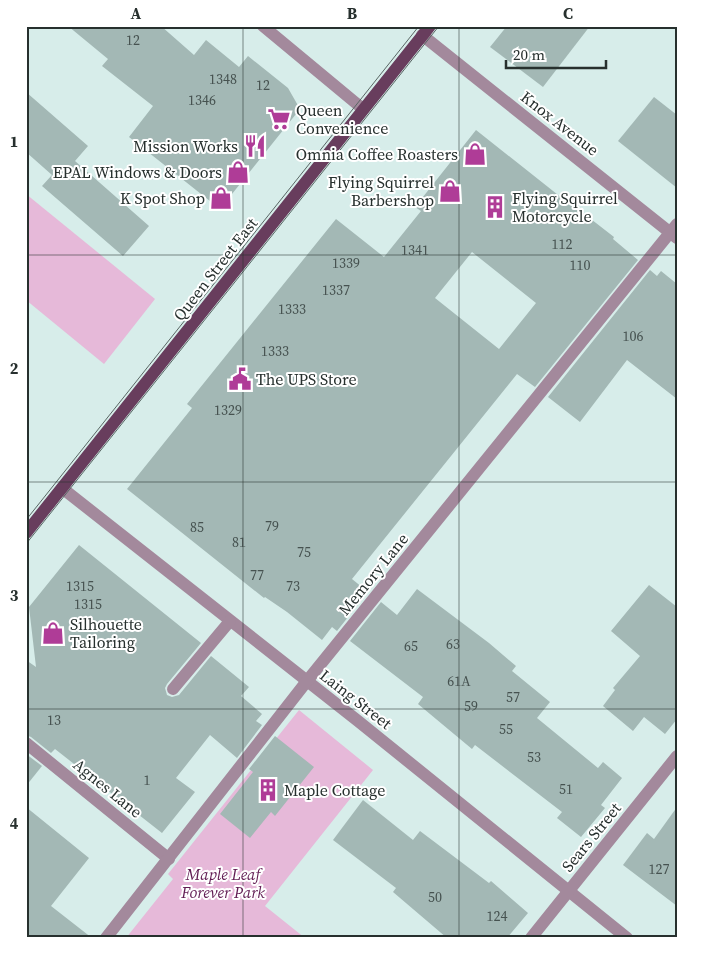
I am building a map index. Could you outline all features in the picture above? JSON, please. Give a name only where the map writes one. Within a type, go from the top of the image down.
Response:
[{"type":"main road","name":"Queen Street East","points":[[26,533],[426,31]]},
{"type":"street","points":[[263,26],[363,108]]},
{"type":"street","name":"Knox Avenue","points":[[426,31],[675,232]]},
{"type":"street","name":"Memory Lane","points":[[106,938],[307,682],[675,232]]},
{"type":"street","name":"Laing Street","points":[[62,488],[627,938]]},
{"type":"street","points":[[173,689],[230,621]]},
{"type":"street","name":"Agnes Lane","points":[[26,743],[169,859]]},
{"type":"street","name":"Sears Street","points":[[531,938],[677,756]]},
{"type":"green space","points":[[26,194],[155,299],[104,364],[26,300]]},
{"type":"green space","name":"Maple Leaf Forever Park","points":[[299,710],[373,770],[265,906],[305,938],[126,938],[173,879],[168,874]]},
{"type":"building","points":[[68,26],[161,26],[194,55],[206,40],[239,67],[248,56],[288,88],[300,109],[220,209],[129,137],[153,106],[102,66],[108,59]]},
{"type":"building","points":[[507,26],[590,26],[543,87],[490,47]]},
{"type":"building","points":[[26,92],[88,146],[75,161],[149,226],[123,256],[42,186],[52,175],[26,152]]},
{"type":"building","points":[[654,97],[677,115],[677,188],[618,141]]},
{"type":"building","points":[[476,130],[614,237],[613,239],[638,260],[535,387],[517,374],[352,579],[368,592],[337,631],[332,627],[322,640],[287,612],[264,598],[127,489],[192,408],[187,404],[336,219],[384,257],[421,211],[415,207]],"holes":[[[472,252],[536,303],[499,349],[435,298]]]},
{"type":"building","points":[[650,270],[657,276],[661,271],[677,284],[677,399],[627,360],[580,422],[548,397]]},
{"type":"building","points":[[79,545],[201,643],[167,684],[165,688],[167,695],[172,697],[179,695],[211,656],[249,687],[241,696],[262,714],[256,721],[262,725],[237,758],[210,735],[176,778],[195,792],[162,833],[55,749],[51,753],[26,735],[26,660],[36,667],[29,607]]},
{"type":"building","points":[[649,585],[677,607],[677,719],[665,734],[644,717],[633,731],[603,706],[615,690],[613,688],[640,656],[611,631]]},
{"type":"building","points":[[417,589],[489,643],[516,666],[512,671],[550,702],[537,718],[598,768],[603,762],[622,778],[601,805],[605,808],[581,837],[557,818],[562,812],[475,745],[472,749],[418,704],[423,697],[350,641],[381,602],[397,615]]},
{"type":"building","name":"Maple Cottage","points":[[275,736],[314,767],[275,816],[271,812],[250,838],[220,814],[253,772],[249,769]]},
{"type":"building","points":[[26,754],[42,766],[26,786]]},
{"type":"building","points":[[363,800],[413,840],[420,831],[489,883],[491,881],[528,913],[507,938],[447,938],[393,892],[396,888],[333,840]]},
{"type":"building","points":[[26,807],[89,858],[51,906],[92,938],[26,938]]},
{"type":"building","points":[[677,807],[677,906],[623,865],[647,833],[654,839]]},
{"type":"tram line","points":[[26,520],[419,26]]},
{"type":"tram line","points":[[26,544],[439,26]]},
{"type":"place","name":"Queen Convenience","points":[[279,119]]},
{"type":"place","name":"Mission Works","points":[[255,146]]},
{"type":"place","name":"Omnia Coffee Roasters","points":[[475,154]]},
{"type":"place","name":"EPAL Windows & Doors","points":[[238,172]]},
{"type":"place","name":"Flying Squirrel Barbershop","points":[[450,191]]},
{"type":"place","name":"K Spot Shop","points":[[221,198]]},
{"type":"place","name":"Flying Squirrel Motorcycle","points":[[495,207]]},
{"type":"place","name":"The UPS Store","points":[[240,379]]},
{"type":"place","name":"Silhouette Tailoring","points":[[53,633]]},
{"type":"place","name":"Maple Cottage","points":[[268,790]]}]
